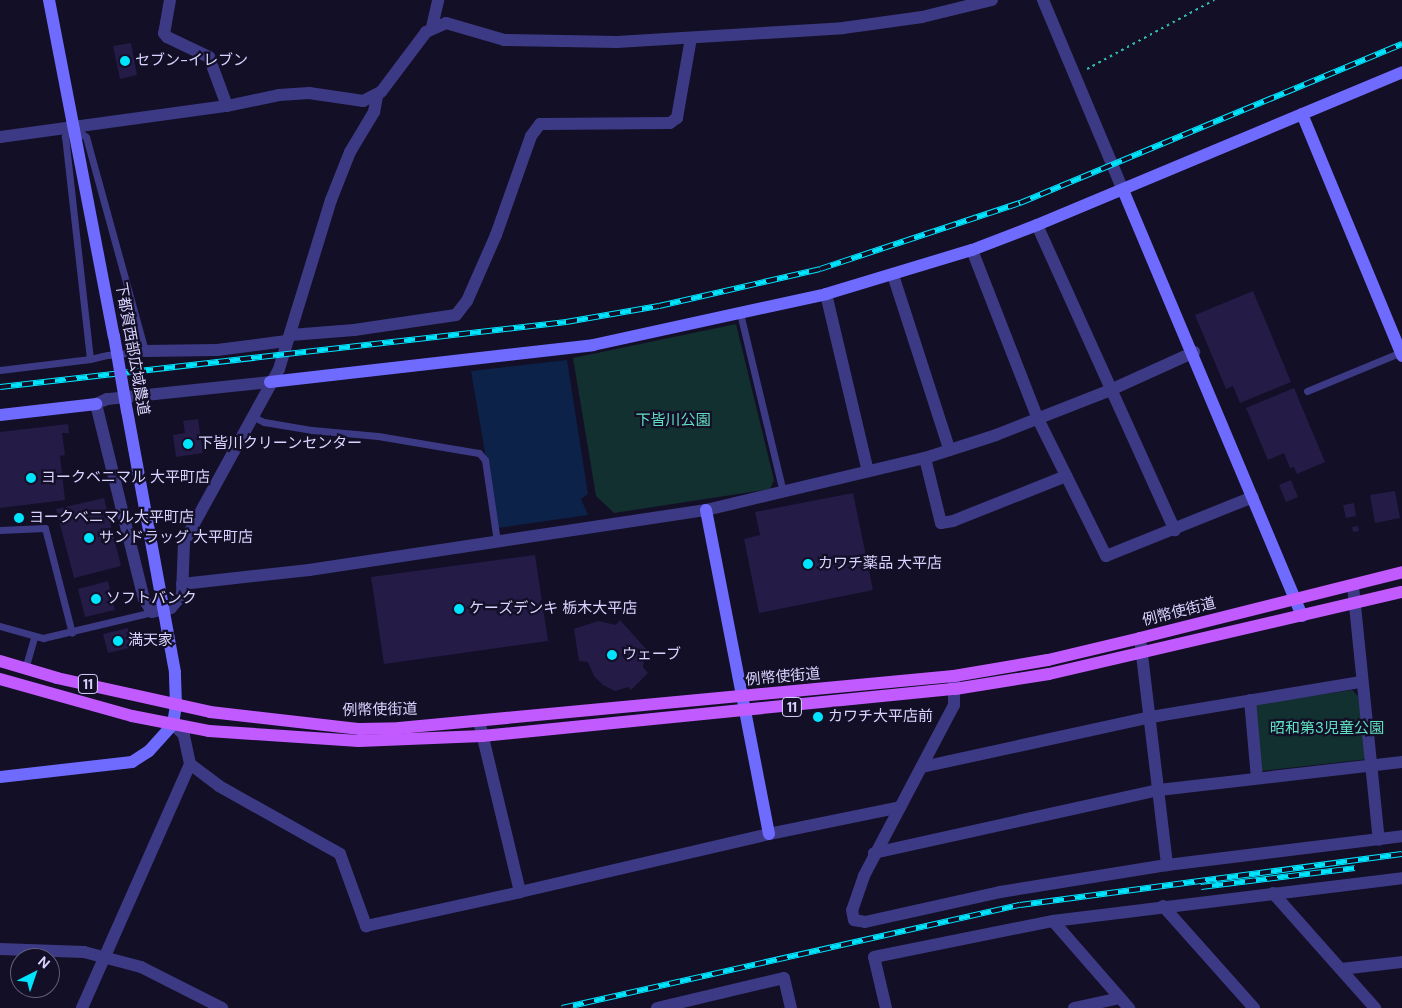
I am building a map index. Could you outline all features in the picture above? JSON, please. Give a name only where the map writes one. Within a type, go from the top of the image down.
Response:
[{"type":"main road","name":"例幣使街道","points":[[176,705],[210,712],[360,729],[479,721],[742,698],[954,676],[1048,660],[1298,600],[1402,572]]},
{"type":"main road","name":"例幣使街道","points":[[172,724],[270,737],[359,741],[482,736],[745,712],[955,690],[1049,674],[1402,592]]},
{"type":"main road","name":"11","points":[[0,661],[25,669],[176,705]]},
{"type":"main road","name":"11","points":[[0,679],[83,704],[172,724]]},
{"type":"street","name":"下都賀西部広域農道","points":[[49,0],[114,336],[158,612],[175,672],[176,705]]},
{"type":"street","points":[[170,0],[164,33],[167,37],[209,57],[227,106]]},
{"type":"street","points":[[432,27],[438,0]]},
{"type":"street","points":[[935,0],[940,13]]},
{"type":"street","points":[[96,404],[144,599],[158,612],[178,603],[182,584],[184,542],[254,416],[270,382],[279,369],[331,200],[350,152],[374,112],[377,96],[420,37],[432,27],[454,23],[504,40],[617,42],[843,28],[940,13],[992,0]]},
{"type":"street","points":[[1043,0],[1194,352],[1253,497],[1298,600],[1302,616]]},
{"type":"street","points":[[145,352],[217,350],[456,314],[467,301],[496,235],[532,136],[540,124],[670,123],[677,118],[691,38]]},
{"type":"street","points":[[0,415],[96,404],[107,399],[592,345],[826,294],[972,250],[1037,225],[1402,72]]},
{"type":"street","points":[[0,137],[227,106],[279,95],[309,93],[362,101],[377,96]]},
{"type":"street","points":[[1302,114],[1401,354]]},
{"type":"street","points":[[1037,225],[1174,530]]},
{"type":"street","points":[[972,250],[1038,419],[1106,556],[1253,497]]},
{"type":"street","points":[[893,275],[949,448]]},
{"type":"street","points":[[826,294],[868,471]]},
{"type":"street","points":[[182,584],[309,570],[497,540],[706,510],[925,458],[949,448],[996,435],[1038,419],[1110,390],[1194,352]]},
{"type":"street","points":[[925,458],[941,523],[953,521],[1066,476]]},
{"type":"street","points":[[706,510],[769,834]]},
{"type":"street","points":[[1353,586],[1361,682],[1373,765],[1379,840]]},
{"type":"street","points":[[1140,638],[1151,717],[1167,866]]},
{"type":"street","points":[[954,676],[954,705],[874,853],[852,910],[854,920],[865,922],[1000,892],[1167,866],[1402,836]]},
{"type":"street","points":[[922,767],[1151,717],[1361,682]]},
{"type":"street","points":[[1250,700],[1257,778]]},
{"type":"street","points":[[0,777],[132,762],[149,751],[172,724],[176,705]]},
{"type":"street","points":[[479,721],[520,892]]},
{"type":"street","points":[[82,1008],[190,764],[184,735],[172,724]]},
{"type":"street","points":[[874,853],[1159,790],[1402,762]]},
{"type":"street","points":[[190,764],[219,786],[340,854],[366,926],[769,834],[900,807]]},
{"type":"street","points":[[886,1008],[874,957],[1053,921],[1273,892],[1402,878]]},
{"type":"street","points":[[1273,892],[1375,1008]]},
{"type":"street","points":[[1163,906],[1254,1008]]},
{"type":"street","points":[[1053,921],[1129,1008]]},
{"type":"street","points":[[0,948],[84,952],[141,967],[222,1008]]},
{"type":"street","points":[[1341,969],[1402,962]]},
{"type":"street","points":[[657,1008],[784,978],[791,1008]]},
{"type":"street","points":[[1074,1008],[1120,998]]},
{"type":"lane","points":[[0,370],[90,359],[145,352],[86,137],[74,127],[65,136],[90,359]]},
{"type":"lane","points":[[740,313],[783,492]]},
{"type":"lane","points":[[1307,391],[1401,354]]},
{"type":"lane","points":[[254,416],[264,422],[312,430],[378,436],[480,453],[485,460],[497,540]]},
{"type":"lane","points":[[0,530],[45,528],[72,633]]},
{"type":"lane","points":[[0,626],[34,637],[72,633],[158,612]]},
{"type":"lane","points":[[25,669],[34,637]]},
{"type":"path","points":[[1076,75],[1214,0]]},
{"type":"green space","name":"下皆川公園","points":[[736,324],[774,480],[770,489],[614,513],[596,496],[573,358]]},
{"type":"green space","name":"昭和第3児童公園","points":[[1352,690],[1358,696],[1368,759],[1262,771],[1254,705]]},
{"type":"water","points":[[567,360],[588,494],[581,499],[588,515],[498,528],[471,371]]},
{"type":"building","name":"セブン-イレブン","points":[[131,43],[137,75],[120,79],[113,46]]},
{"type":"building","points":[[1253,291],[1291,382],[1240,403],[1233,386],[1226,389],[1195,315]]},
{"type":"building","points":[[1294,388],[1325,462],[1297,474],[1294,467],[1290,468],[1284,453],[1268,460],[1246,408]]},
{"type":"building","name":"下皆川クリーンセンター","points":[[198,419],[203,453],[176,457],[173,435],[185,433],[183,421]]},
{"type":"building","name":"ヨークベニマル 大平町店","points":[[68,424],[69,433],[62,433],[65,455],[60,456],[65,500],[0,508],[0,432]]},
{"type":"building","points":[[1291,480],[1298,497],[1286,502],[1279,485]]},
{"type":"building","points":[[1395,491],[1400,518],[1375,523],[1370,495]]},
{"type":"building","name":"カワチ薬品 大平店","points":[[853,493],[873,590],[759,613],[744,539],[760,535],[755,512]]},
{"type":"building","name":"サンドラッグ 大平町店","points":[[104,498],[121,566],[74,578],[56,509]]},
{"type":"building","points":[[1354,503],[1356,516],[1346,518],[1343,505]]},
{"type":"building","points":[[1358,526],[1359,531],[1353,532],[1352,527]]},
{"type":"building","name":"ケーズデンキ 栃木大平店","points":[[535,555],[548,641],[384,664],[371,577]]},
{"type":"building","name":"ソフトバンク","points":[[108,581],[115,610],[85,617],[78,589]]},
{"type":"building","name":"ウェーブ","points":[[620,620],[646,649],[643,667],[648,673],[631,690],[628,687],[615,691],[603,685],[594,676],[588,662],[579,661],[574,629],[598,621],[616,625]]},
{"type":"building","name":"満天家","points":[[128,628],[133,647],[108,653],[103,634]]},
{"type":"railway","points":[[0,387],[566,322],[659,306],[820,269],[1020,203],[1402,44]]},
{"type":"railway","points":[[562,1008],[1020,905],[1402,854]]},
{"type":"railway","points":[[1201,887],[1355,868]]},
{"type":"place","name":"セブン-イレブン","points":[[125,61]]},
{"type":"place","name":"下皆川クリーンセンター","points":[[188,444]]},
{"type":"place","name":"ヨークベニマル 大平町店","points":[[31,478]]},
{"type":"place","name":"ヨークベニマル大平町店","points":[[19,518]]},
{"type":"place","name":"サンドラッグ 大平町店","points":[[89,538]]},
{"type":"place","name":"カワチ薬品 大平店","points":[[808,564]]},
{"type":"place","name":"ソフトバンク","points":[[96,599]]},
{"type":"place","name":"ケーズデンキ 栃木大平店","points":[[459,609]]},
{"type":"place","name":"満天家","points":[[118,641]]},
{"type":"place","name":"ウェーブ","points":[[612,655]]},
{"type":"place","name":"カワチ大平店前","points":[[818,717]]}]
